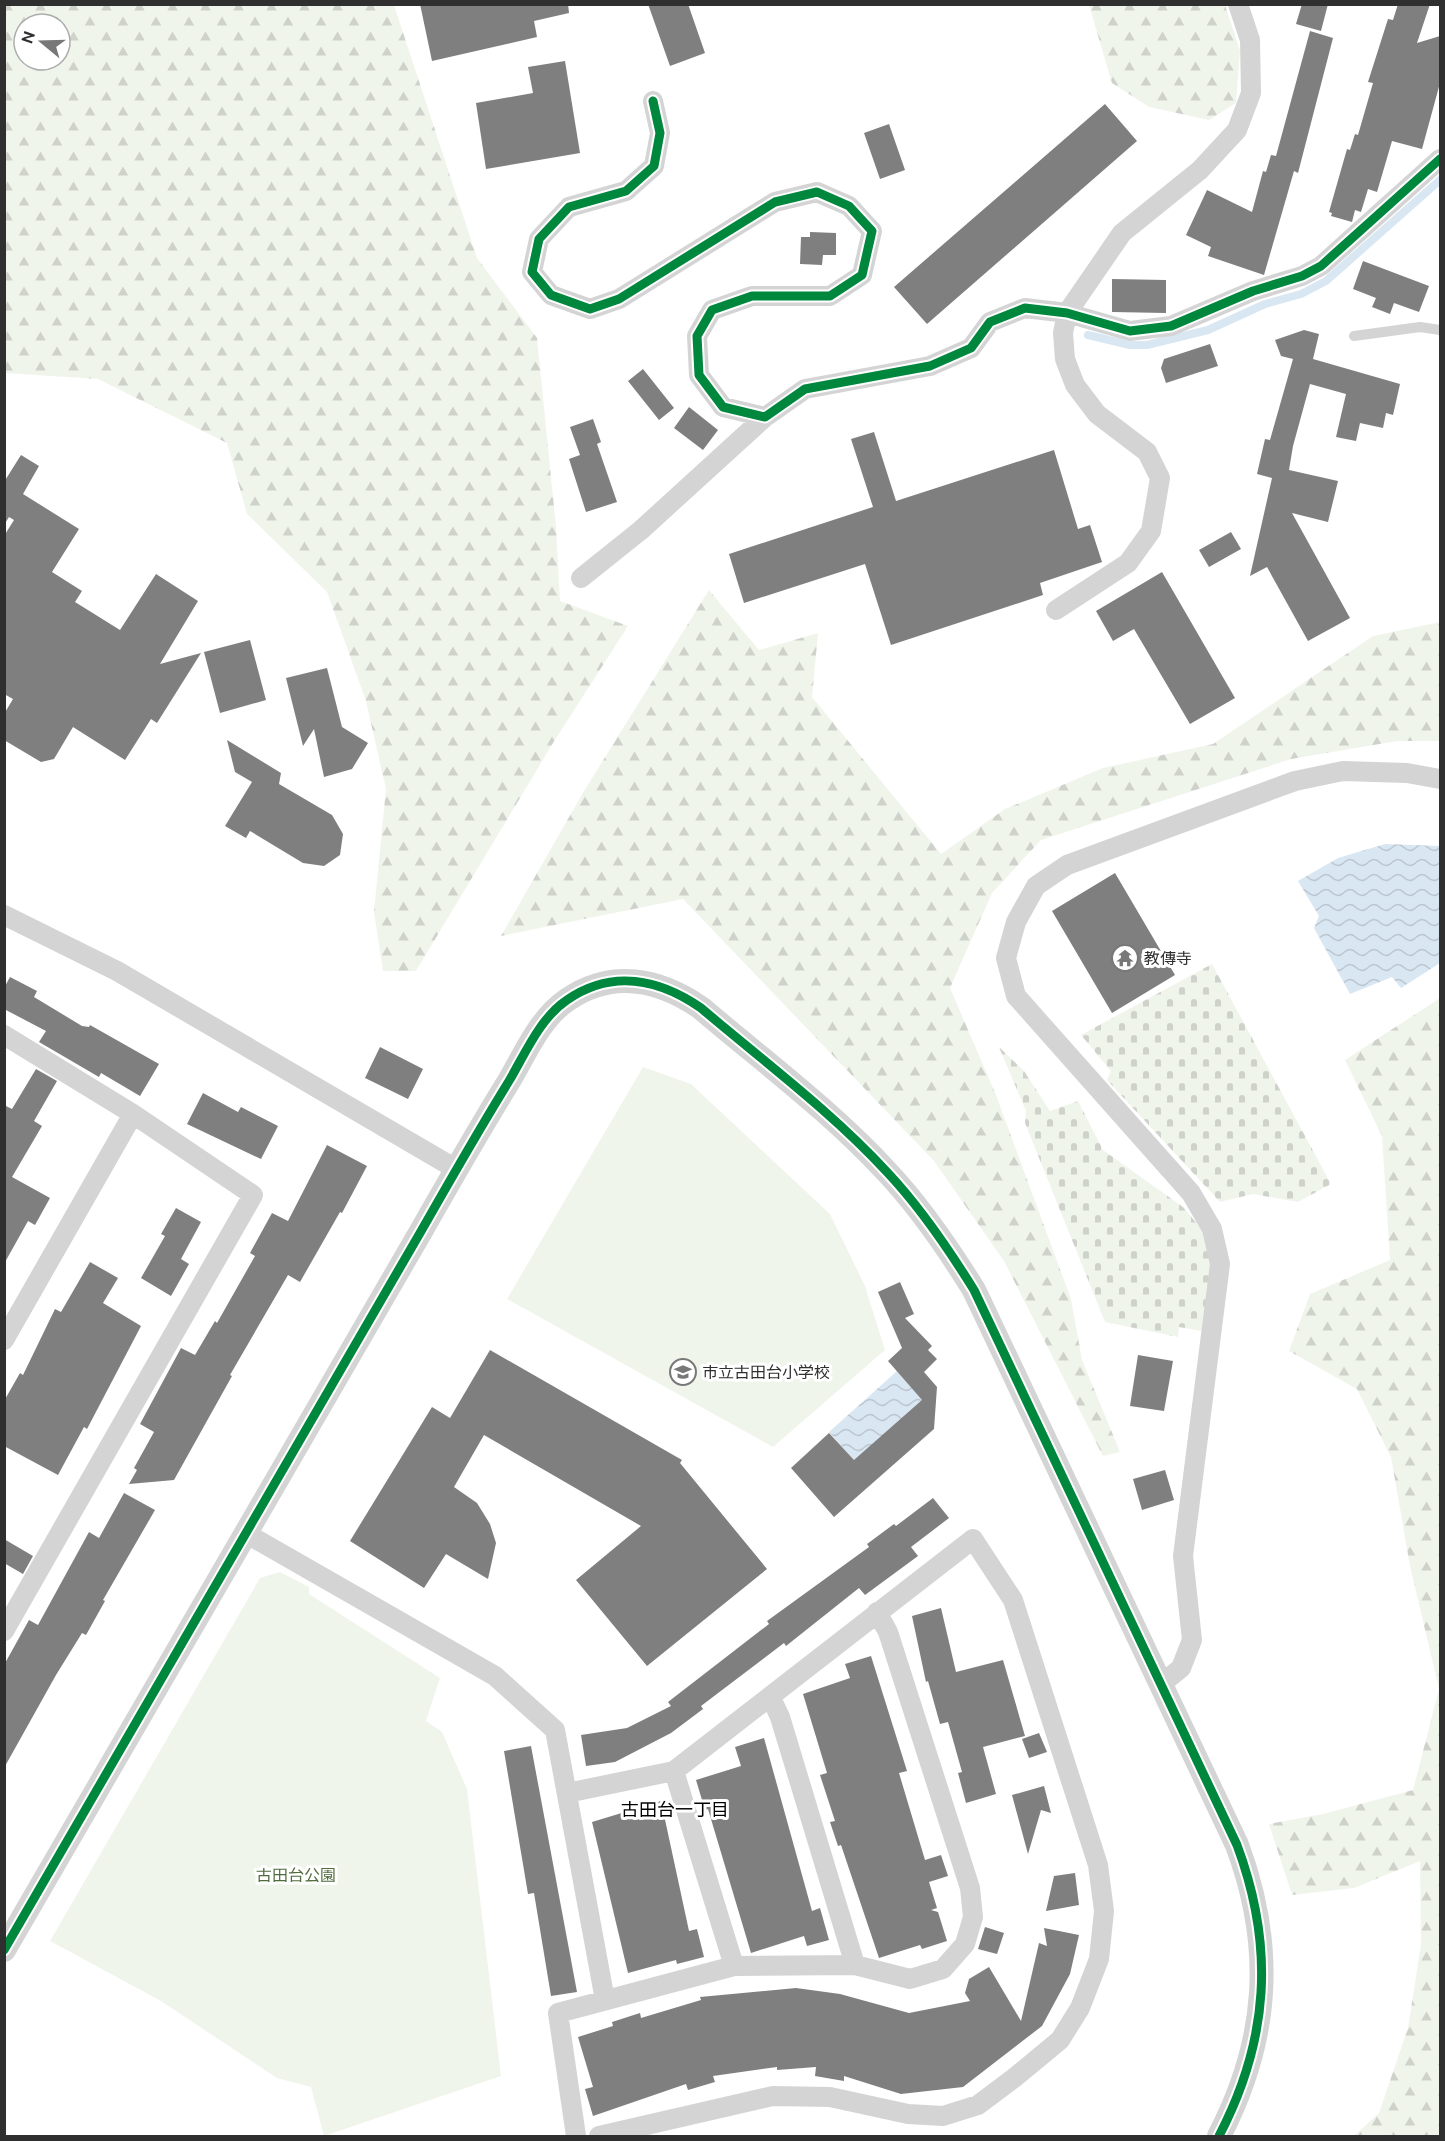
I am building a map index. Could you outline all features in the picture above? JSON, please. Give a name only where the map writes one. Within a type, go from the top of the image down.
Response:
[{"type":"street","points":[[1056,610],[1128,563],[1152,531],[1160,478],[1147,452],[1097,414],[1075,385],[1065,359],[1063,333],[1067,313],[1122,233],[1200,170],[1237,130],[1251,93],[1250,40],[1238,4]]},
{"type":"street","points":[[653,101],[660,132],[654,166],[626,191],[569,207],[539,238],[532,272],[551,295],[590,309],[619,299],[775,202],[817,192],[849,206],[872,231],[862,275],[830,297],[752,296],[712,310],[697,336],[699,375],[723,407],[765,417]]},
{"type":"street","points":[[581,578],[641,530],[765,417],[805,389],[930,366],[971,348],[990,322],[1025,308],[1067,313],[1130,331],[1171,326],[1253,291],[1302,276],[1321,266],[1440,159]]},
{"type":"street","points":[[1160,1685],[1181,1668],[1192,1640],[1184,1556],[1220,1264],[1212,1229],[1191,1193],[1017,996],[1006,958],[1016,922],[1036,886],[1067,865],[1294,781],[1343,771],[1407,773],[1440,779]]},
{"type":"street","points":[[4,915],[117,971],[456,1169]]},
{"type":"street","points":[[4,1950],[247,1534],[456,1169],[544,1022],[566,1000],[591,987],[618,981],[650,981],[679,992],[701,1008],[879,1163],[927,1218],[974,1290],[1238,1845],[1252,1885],[1264,1977],[1257,2037],[1233,2110],[1219,2136]]},
{"type":"street","points":[[4,1631],[253,1195],[133,1114],[6,1038]]},
{"type":"street","points":[[4,1340],[133,1114]]},
{"type":"street","points":[[247,1534],[495,1676],[555,1730],[605,2000]]},
{"type":"street","points":[[567,1793],[674,1771],[973,1539],[1013,1600],[1098,1864],[1104,1911],[1099,1959],[1080,2008],[1060,2040],[978,2105],[943,2116],[908,2114],[830,2097],[773,2096],[599,2136]]},
{"type":"street","points":[[576,2136],[558,2013],[734,1966],[855,1965],[910,1979],[943,1969],[965,1944],[974,1917],[966,1876],[888,1632],[877,1612]]},
{"type":"street","points":[[771,1698],[780,1717],[855,1965]]},
{"type":"street","points":[[674,1771],[734,1966]]},
{"type":"lane","points":[[1354,336],[1420,327],[1440,330]]},
{"type":"green space","points":[[4,5],[394,5],[477,258],[537,338],[556,527],[560,601],[628,626],[553,743],[416,971],[383,971],[374,912],[386,789],[366,701],[327,592],[247,514],[227,443],[98,379],[5,373]]},
{"type":"green space","points":[[1089,5],[1225,5],[1240,51],[1236,103],[1209,120],[1149,107],[1112,83]]},
{"type":"green space","points":[[709,590],[759,650],[818,633],[812,697],[941,854],[1005,809],[1103,768],[1213,744],[1373,636],[1440,622],[1440,741],[1397,741],[1291,759],[1041,840],[992,893],[950,988],[996,1095],[1071,1299],[1082,1360],[1120,1452],[1103,1456],[1004,1261],[934,1161],[683,899],[501,936],[584,791]]},
{"type":"green space","points":[[1212,964],[1331,1184],[1298,1202],[1253,1194],[1220,1202],[1107,1080],[1111,1071],[1081,1035]]},
{"type":"green space","points":[[1440,998],[1440,2136],[1354,2136],[1379,2113],[1408,2028],[1421,1944],[1420,1861],[1354,1888],[1292,1895],[1269,1824],[1323,1814],[1413,1790],[1439,1689],[1410,1566],[1391,1457],[1357,1389],[1289,1351],[1310,1294],[1390,1260],[1382,1136],[1345,1060]]},
{"type":"green space","points":[[999,1047],[1024,1071],[1050,1111],[1078,1101],[1103,1150],[1183,1207],[1208,1237],[1215,1278],[1206,1332],[1179,1327],[1178,1337],[1105,1322],[1025,1123],[1026,1111]]},
{"type":"green space","points":[[643,1067],[691,1084],[830,1214],[865,1286],[885,1350],[773,1447],[507,1299]]},
{"type":"green space","name":"古田台公園","points":[[280,1572],[309,1587],[309,1594],[440,1678],[426,1721],[442,1732],[467,1789],[501,2076],[324,2136],[311,2087],[277,2078],[161,2001],[50,1941],[260,1578]]},
{"type":"water","points":[[1385,844],[1440,846],[1440,963],[1401,988],[1392,977],[1350,994],[1314,928],[1319,916],[1298,881],[1338,858]]},
{"type":"water","points":[[897,1371],[922,1400],[866,1474],[829,1432]]},
{"type":"building","points":[[420,4],[568,4],[569,13],[534,21],[537,37],[432,61]]},
{"type":"building","points":[[648,4],[688,4],[705,53],[670,66]]},
{"type":"building","points":[[1302,4],[1328,4],[1321,31],[1296,24]]},
{"type":"building","points":[[1398,4],[1430,4],[1417,43],[1440,36],[1440,83],[1422,149],[1392,141],[1377,192],[1368,189],[1361,212],[1355,210],[1352,222],[1331,216],[1332,213],[1329,212],[1347,149],[1350,150],[1355,134],[1358,135],[1373,83],[1368,82],[1388,19],[1393,20]]},
{"type":"building","points":[[1310,31],[1333,38],[1298,173],[1294,171],[1264,275],[1208,256],[1211,247],[1186,235],[1207,190],[1252,212],[1263,171],[1266,172],[1271,155],[1276,156]]},
{"type":"building","points":[[565,61],[580,153],[486,169],[476,103],[533,93],[528,67]]},
{"type":"building","points":[[1105,104],[1137,141],[927,324],[894,287]]},
{"type":"building","points":[[889,124],[905,170],[880,179],[864,133]]},
{"type":"building","points":[[810,232],[836,233],[836,255],[823,255],[822,265],[800,264],[801,237],[810,237]]},
{"type":"building","points":[[1363,261],[1429,286],[1419,312],[1394,303],[1390,314],[1372,307],[1376,298],[1353,289]]},
{"type":"building","points":[[1112,279],[1166,280],[1166,313],[1112,312]]},
{"type":"building","points":[[1304,330],[1319,334],[1313,359],[1400,384],[1393,415],[1386,413],[1383,428],[1360,423],[1356,441],[1336,437],[1346,394],[1310,384],[1293,446],[1289,470],[1338,481],[1328,522],[1292,513],[1350,618],[1308,641],[1267,567],[1250,576],[1272,478],[1257,474],[1265,439],[1270,440],[1293,359],[1281,356],[1275,340]]},
{"type":"building","points":[[1210,344],[1218,366],[1166,383],[1161,368],[1164,359]]},
{"type":"building","points":[[643,369],[674,408],[659,420],[628,381]]},
{"type":"building","points":[[689,407],[718,430],[703,450],[674,428]]},
{"type":"building","points":[[593,419],[601,442],[597,444],[617,502],[586,512],[569,459],[580,455],[570,427]]},
{"type":"building","points":[[874,432],[896,501],[1054,450],[1078,529],[1090,525],[1102,562],[1040,583],[1043,595],[891,645],[865,564],[744,603],[729,554],[873,507],[851,439]]},
{"type":"building","points":[[21,455],[39,466],[23,494],[79,529],[52,572],[82,591],[75,602],[120,630],[156,574],[198,601],[160,664],[201,653],[157,723],[151,719],[125,760],[73,727],[54,759],[41,762],[4,740],[4,714],[13,699],[4,694],[4,536],[14,520],[9,517],[4,525],[4,482]]},
{"type":"building","points":[[1231,532],[1241,549],[1209,567],[1199,550]]},
{"type":"building","points":[[1162,572],[1235,698],[1190,724],[1134,629],[1113,641],[1096,611]]},
{"type":"building","points":[[250,640],[266,700],[220,713],[204,652]]},
{"type":"building","points":[[327,668],[342,727],[368,743],[352,769],[324,777],[314,729],[303,746],[286,678]]},
{"type":"building","points":[[227,740],[281,773],[279,784],[332,815],[343,834],[340,855],[324,866],[303,863],[250,831],[246,838],[225,826],[252,782],[235,772]]},
{"type":"building","points":[[1115,873],[1175,975],[1112,1013],[1052,911]]},
{"type":"building","points":[[10,977],[37,991],[34,997],[82,1026],[89,1027],[90,1025],[159,1064],[140,1096],[101,1073],[99,1077],[39,1042],[46,1031],[4,1009],[4,988]]},
{"type":"building","points":[[380,1047],[423,1069],[408,1099],[365,1078]]},
{"type":"building","points":[[36,1069],[57,1081],[34,1121],[42,1126],[12,1177],[50,1198],[35,1225],[28,1221],[4,1264],[4,1105],[12,1109]]},
{"type":"building","points":[[203,1093],[238,1112],[241,1107],[278,1126],[261,1159],[187,1124]]},
{"type":"building","points":[[327,1145],[367,1166],[342,1213],[340,1212],[300,1282],[288,1275],[230,1375],[232,1376],[174,1480],[129,1484],[137,1470],[134,1468],[154,1432],[140,1424],[181,1348],[195,1355],[215,1321],[217,1323],[255,1256],[250,1253],[272,1213],[288,1221]]},
{"type":"building","points":[[176,1208],[201,1222],[181,1259],[189,1264],[171,1296],[141,1278],[165,1236],[161,1234]]},
{"type":"building","points":[[90,1262],[118,1278],[103,1303],[141,1326],[87,1429],[84,1427],[58,1475],[4,1446],[4,1401],[20,1373],[23,1375],[55,1309],[61,1312]]},
{"type":"building","points":[[900,1282],[914,1314],[905,1318],[932,1346],[928,1350],[937,1359],[924,1372],[937,1387],[934,1429],[834,1517],[791,1468],[829,1433],[854,1460],[922,1400],[888,1361],[902,1348],[878,1292]]},
{"type":"building","points":[[490,1350],[682,1460],[680,1463],[767,1569],[647,1666],[576,1580],[641,1526],[484,1435],[454,1487],[477,1503],[490,1524],[496,1543],[488,1579],[446,1554],[424,1588],[350,1541],[432,1407],[450,1418]]},
{"type":"building","points":[[1138,1355],[1173,1361],[1164,1411],[1130,1406]]},
{"type":"building","points":[[1165,1470],[1174,1500],[1142,1510],[1133,1479]]},
{"type":"building","points":[[124,1493],[155,1510],[103,1600],[105,1601],[86,1635],[82,1633],[56,1675],[4,1768],[4,1665],[29,1620],[38,1625],[89,1532],[99,1538]]},
{"type":"building","points":[[933,1498],[949,1518],[911,1547],[918,1556],[865,1595],[859,1588],[786,1646],[784,1643],[701,1706],[703,1709],[671,1733],[615,1762],[586,1766],[581,1735],[627,1728],[671,1706],[668,1702],[769,1624],[767,1621],[869,1547],[867,1544],[894,1524],[896,1526]]},
{"type":"building","points":[[4,1539],[33,1556],[23,1574],[4,1563]]},
{"type":"building","points":[[941,1608],[956,1672],[1003,1660],[1025,1736],[983,1747],[996,1794],[966,1803],[958,1773],[962,1772],[948,1722],[940,1724],[928,1681],[926,1682],[912,1616]]},
{"type":"building","points":[[871,1656],[907,1771],[899,1773],[925,1860],[941,1855],[948,1876],[929,1882],[937,1908],[931,1910],[938,1912],[947,1941],[922,1949],[920,1945],[879,1958],[841,1845],[838,1846],[830,1822],[835,1821],[820,1775],[827,1773],[803,1694],[850,1678],[845,1664]]},
{"type":"building","points":[[1039,1733],[1047,1752],[1029,1758],[1022,1739]]},
{"type":"building","points":[[764,1738],[812,1911],[820,1908],[829,1940],[807,1946],[804,1936],[751,1953],[708,1809],[705,1810],[696,1780],[741,1766],[735,1747]]},
{"type":"building","points":[[531,1746],[577,1992],[551,1996],[534,1893],[528,1894],[504,1751]]},
{"type":"building","points":[[1044,1786],[1051,1813],[1041,1810],[1028,1854],[1012,1795]]},
{"type":"building","points":[[661,1801],[689,1931],[697,1929],[704,1957],[677,1964],[676,1960],[628,1973],[592,1822]]},
{"type":"building","points":[[1075,1873],[1079,1905],[1046,1911],[1054,1876]]},
{"type":"building","points":[[985,1927],[1004,1933],[997,1954],[978,1949]]},
{"type":"building","points":[[1044,1928],[1079,1935],[1070,1974],[1042,2026],[963,2087],[901,2094],[844,2076],[844,2081],[815,2076],[816,2067],[777,2070],[777,2067],[713,2076],[715,2082],[688,2090],[686,2084],[593,2116],[585,2089],[593,2087],[578,2037],[613,2026],[612,2022],[640,2013],[641,2018],[701,2000],[700,1997],[796,1988],[840,1994],[909,2013],[970,2001],[965,1993],[969,1979],[989,1967],[1021,2021],[1039,1943],[1047,1946]]},
{"type":"waterway","points":[[1088,335],[1130,345],[1147,345],[1208,330],[1265,304],[1301,294],[1326,281],[1440,180]]},
{"type":"cycle path","points":[[653,101],[660,133],[654,166],[626,191],[569,207],[539,239],[532,272],[551,295],[590,309],[619,299],[775,202],[817,192],[849,206],[872,231],[862,275],[830,296],[752,296],[712,310],[697,336],[699,375],[723,407],[765,417],[805,389],[930,366],[971,348],[990,322],[1025,308],[1067,313],[1130,331],[1171,326],[1253,291],[1302,276],[1321,266],[1440,159]]},
{"type":"cycle path","points":[[4,1950],[541,1026],[557,1008],[584,990],[601,984],[635,981],[669,990],[701,1008],[843,1128],[887,1172],[923,1214],[974,1290],[1237,1845],[1249,1883],[1257,1920],[1261,1957],[1261,1993],[1257,2029],[1236,2100],[1219,2136]]},
{"type":"place","name":"教傳寺","points":[[1125,958]]},
{"type":"place","name":"市立古田台小学校","points":[[683,1372]]},
{"type":"district","name":"古田台一丁目","points":[[675,1809]]}]
